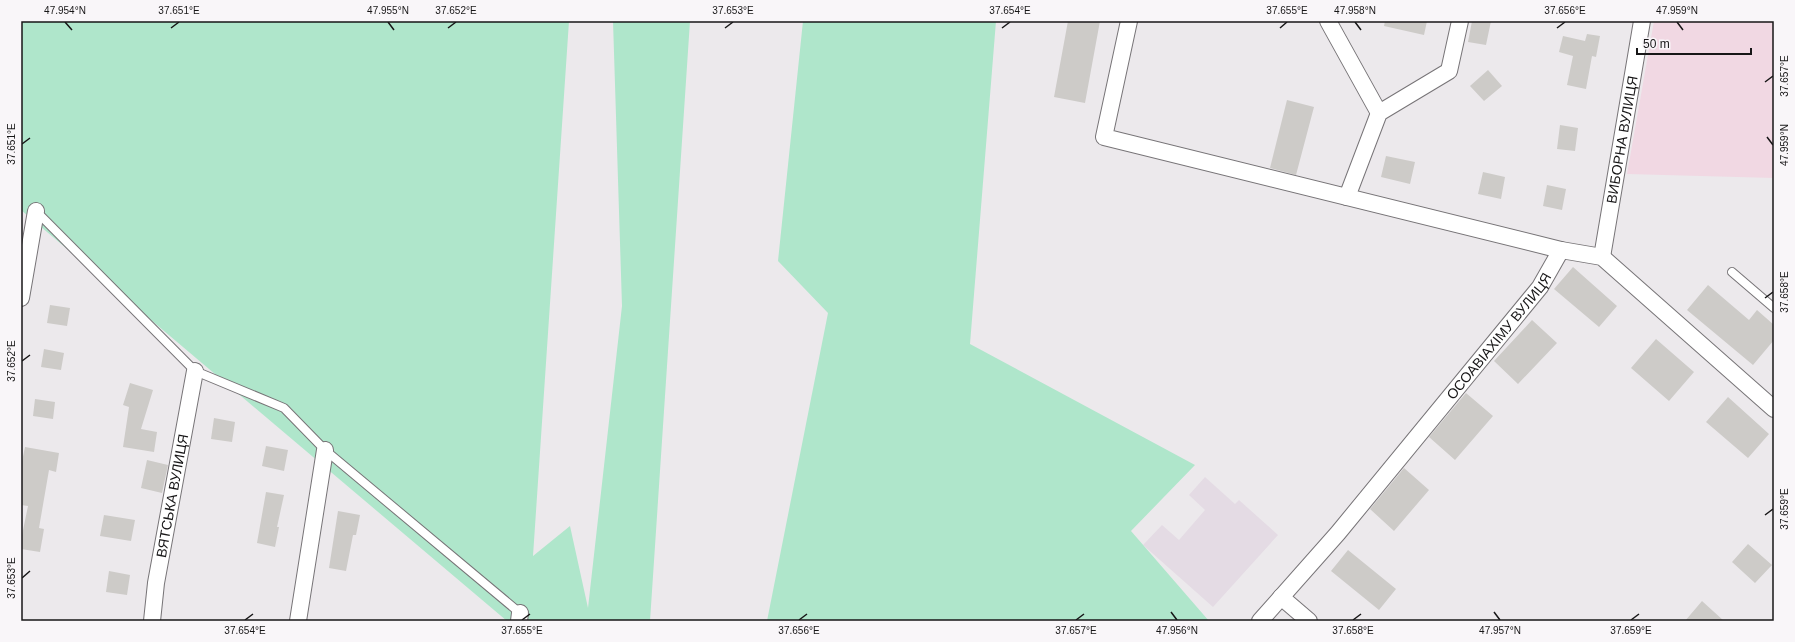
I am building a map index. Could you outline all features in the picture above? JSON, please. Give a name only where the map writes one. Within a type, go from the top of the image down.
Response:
[{"type":"street","points":[[1129,21],[1104,137],[1561,250],[1602,257],[1774,409]]},
{"type":"street","points":[[1328,21],[1379,113]]},
{"type":"street","points":[[1347,197],[1379,113],[1449,71],[1460,21]]},
{"type":"street","name":"ВИБОРНА ВУЛИЦЯ","points":[[1602,257],[1642,21]]},
{"type":"street","points":[[21,298],[36,211]]},
{"type":"street","name":"ОСОАВІАХІМУ ВУЛИЦЯ","points":[[1260,621],[1343,527],[1540,287],[1561,250]]},
{"type":"street","name":"ВЯТСЬКА ВУЛИЦЯ","points":[[152,621],[156,583],[195,371]]},
{"type":"street","points":[[298,621],[325,450]]},
{"type":"street","points":[[1281,597],[1309,621]]},
{"type":"lane","points":[[36,211],[195,371],[284,408],[325,450],[519,617]]},
{"type":"lane","points":[[1732,272],[1774,308]]},
{"type":"shaded area","points":[[1654,21],[1774,21],[1774,178],[1627,174]]},
{"type":"shaded area","points":[[1205,477],[1235,504],[1239,500],[1278,535],[1213,607],[1143,545],[1162,525],[1179,540],[1205,510],[1189,495]]},
{"type":"green space","points":[[21,21],[569,21],[533,556],[570,526],[588,608],[622,306],[613,21],[690,21],[650,621],[507,621],[21,210]]},
{"type":"green space","points":[[803,21],[996,21],[970,344],[1195,465],[1131,531],[1209,621],[767,621],[828,313],[778,261]]},
{"type":"building","points":[[1068,21],[1100,21],[1085,103],[1054,97]]},
{"type":"building","points":[[1385,21],[1427,21],[1424,35],[1384,26]]},
{"type":"building","points":[[1472,21],[1491,21],[1486,45],[1468,42]]},
{"type":"building","points":[[1587,34],[1600,36],[1596,57],[1592,56],[1586,89],[1567,85],[1573,56],[1559,52],[1563,36],[1585,41]]},
{"type":"building","points":[[1488,70],[1502,86],[1484,101],[1470,86]]},
{"type":"building","points":[[1287,100],[1314,107],[1296,175],[1270,168]]},
{"type":"building","points":[[1560,125],[1578,128],[1575,151],[1557,149]]},
{"type":"building","points":[[1386,156],[1415,162],[1410,184],[1381,177]]},
{"type":"building","points":[[1483,172],[1505,177],[1501,199],[1478,194]]},
{"type":"building","points":[[1547,185],[1566,189],[1562,210],[1543,206]]},
{"type":"building","points":[[1573,267],[1617,306],[1599,327],[1554,289]]},
{"type":"building","points":[[1708,285],[1749,320],[1757,310],[1774,325],[1774,340],[1753,365],[1687,310]]},
{"type":"building","points":[[50,305],[70,308],[67,326],[47,323]]},
{"type":"building","points":[[1532,320],[1557,343],[1518,384],[1494,361]]},
{"type":"building","points":[[1656,339],[1694,372],[1669,401],[1631,368]]},
{"type":"building","points":[[44,349],[64,353],[61,370],[41,367]]},
{"type":"building","points":[[130,383],[153,390],[141,429],[157,432],[154,452],[123,447],[129,407],[123,405]]},
{"type":"building","points":[[1466,393],[1493,416],[1455,460],[1429,437]]},
{"type":"building","points":[[1728,397],[1769,434],[1748,458],[1706,422]]},
{"type":"building","points":[[35,399],[55,402],[53,419],[33,416]]},
{"type":"building","points":[[214,418],[235,422],[232,442],[211,439]]},
{"type":"building","points":[[266,446],[288,450],[284,471],[262,466]]},
{"type":"building","points":[[25,447],[59,453],[56,472],[49,470],[39,528],[44,529],[40,552],[21,549],[21,540],[28,506],[21,505],[21,466]]},
{"type":"building","points":[[147,460],[168,465],[162,493],[141,488]]},
{"type":"building","points":[[1404,468],[1429,490],[1394,531],[1370,509]]},
{"type":"building","points":[[266,492],[284,495],[277,527],[279,527],[275,547],[257,543]]},
{"type":"building","points":[[338,511],[360,515],[356,535],[353,535],[346,571],[329,568]]},
{"type":"building","points":[[104,515],[135,520],[131,541],[100,536]]},
{"type":"building","points":[[1748,544],[1772,565],[1755,583],[1732,562]]},
{"type":"building","points":[[1348,550],[1396,589],[1379,610],[1331,571]]},
{"type":"building","points":[[109,571],[130,575],[127,595],[106,592]]},
{"type":"building","points":[[1702,601],[1724,621],[1685,621]]}]
